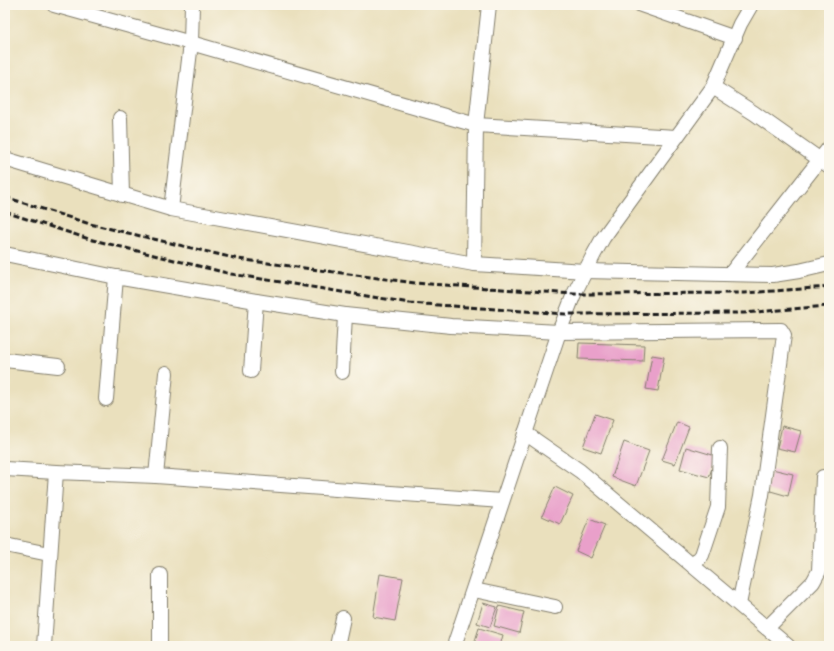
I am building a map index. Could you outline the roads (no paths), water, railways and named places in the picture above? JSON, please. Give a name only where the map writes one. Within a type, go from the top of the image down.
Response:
[{"type":"street","points":[[54,5],[191,42],[476,125],[676,137]]},
{"type":"street","points":[[171,209],[191,42],[192,5]]},
{"type":"street","points":[[474,264],[476,125],[489,5]]},
{"type":"street","points":[[640,5],[735,38]]},
{"type":"street","points":[[454,646],[474,590],[502,501],[559,332],[585,271],[603,238],[713,87],[740,24],[751,5]]},
{"type":"street","points":[[713,87],[754,113],[824,163]]},
{"type":"street","points":[[120,118],[122,195]]},
{"type":"street","points":[[731,273],[824,163],[829,148]]},
{"type":"street","points":[[5,159],[171,209],[474,264],[585,271],[785,274],[829,264]]},
{"type":"street","points":[[5,257],[345,315],[451,326],[559,332],[778,328],[783,332],[762,495],[739,604]]},
{"type":"street","points":[[106,399],[116,277]]},
{"type":"street","points":[[250,371],[256,301]]},
{"type":"street","points":[[342,372],[345,315]]},
{"type":"street","points":[[5,360],[58,366]]},
{"type":"street","points":[[156,476],[166,373]]},
{"type":"street","points":[[525,433],[580,471],[788,646]]},
{"type":"street","points":[[693,566],[702,555],[718,507],[720,448]]},
{"type":"street","points":[[5,469],[156,476],[502,501]]},
{"type":"street","points":[[44,646],[49,554],[56,472]]},
{"type":"street","points":[[767,628],[813,582],[819,571],[823,477]]},
{"type":"street","points":[[5,545],[49,554]]},
{"type":"street","points":[[160,575],[160,646]]},
{"type":"street","points":[[474,590],[555,607]]},
{"type":"street","points":[[337,646],[343,618]]},
{"type":"railway","points":[[5,197],[90,224],[238,259],[415,283],[574,294],[745,293],[829,287]]},
{"type":"railway","points":[[5,212],[89,239],[231,274],[410,303],[566,314],[744,313],[829,306]]}]
